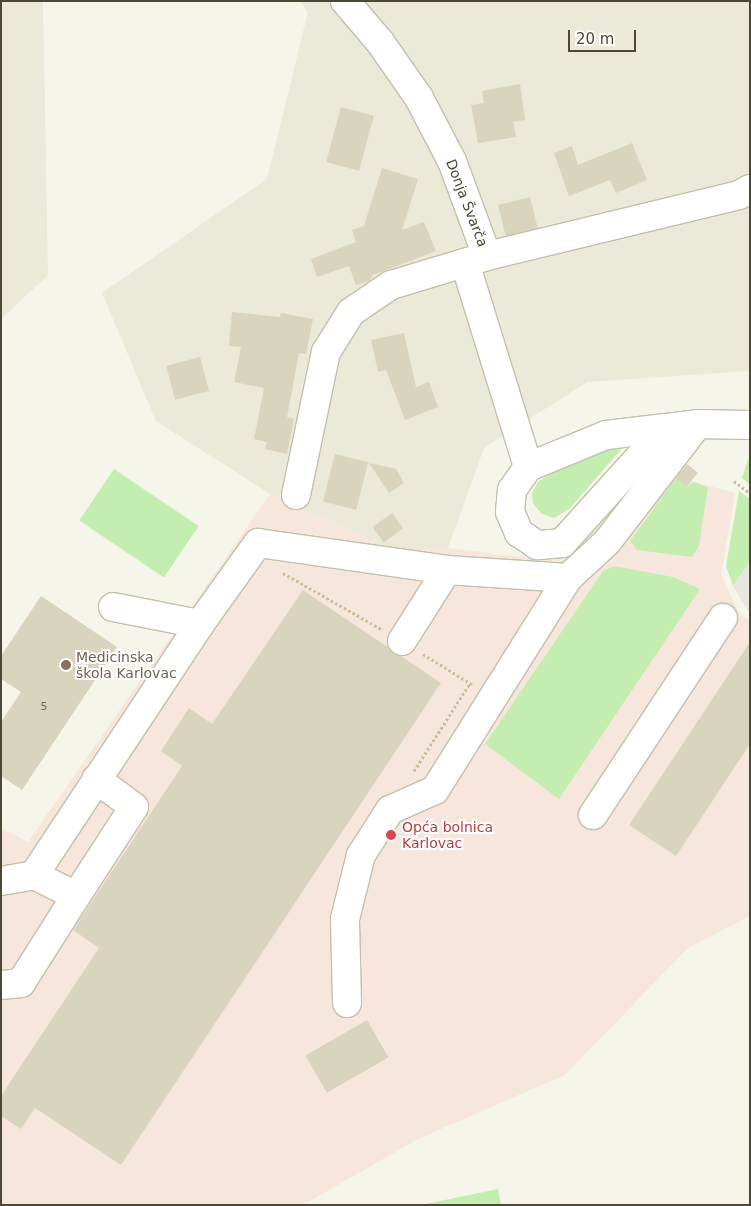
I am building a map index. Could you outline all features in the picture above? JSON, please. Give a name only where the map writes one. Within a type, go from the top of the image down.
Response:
[{"type":"street","name":"Donja Švarča","points":[[345,1],[380,42],[419,98],[452,161],[476,260],[739,194],[750,189]]},
{"type":"street","points":[[296,495],[326,352],[352,312],[391,286],[476,260],[528,467]]},
{"type":"street","points":[[666,428],[562,543],[537,545],[519,533],[510,512],[512,490],[528,467],[606,435],[698,424],[750,425]]},
{"type":"street","points":[[347,1003],[345,919],[361,855],[390,810],[435,790],[568,578],[607,542],[698,424]]},
{"type":"street","points":[[34,875],[200,624],[258,543],[447,570],[568,578]]},
{"type":"street","points":[[402,641],[447,570]]},
{"type":"street","points":[[113,606],[200,624]]},
{"type":"street","points":[[593,815],[723,618]]},
{"type":"street","points":[[1,985],[21,983],[134,807],[96,779]]},
{"type":"street","points":[[1,881],[34,875],[76,896]]},
{"type":"path","points":[[734,481],[750,493]]},
{"type":"path","points":[[280,571],[402,641],[493,698]]},
{"type":"path","points":[[411,776],[470,683]]},
{"type":"shaded area","points":[[1,1],[43,1],[48,275],[1,319]]},
{"type":"shaded area","points":[[300,1],[750,1],[750,371],[587,382],[484,448],[448,548],[397,552],[270,494],[156,421],[102,293],[267,179],[308,12]]},
{"type":"shaded area","name":"Opća bolnica Karlovac","points":[[651,452],[694,482],[735,493],[721,574],[738,611],[750,622],[750,916],[688,948],[565,1075],[418,1139],[303,1205],[1,1205],[1,828],[28,842],[270,494],[397,552],[448,548],[532,558],[563,552]]},
{"type":"shaded area","points":[[750,562],[750,614],[733,586]]},
{"type":"green space","points":[[626,444],[569,509],[554,518],[542,514],[533,504],[532,493],[538,482],[555,470],[590,451]]},
{"type":"green space","points":[[750,454],[750,482],[749,484],[742,478]]},
{"type":"green space","points":[[114,469],[199,526],[164,577],[79,520]]},
{"type":"green space","points":[[676,478],[687,487],[694,482],[708,487],[699,546],[692,557],[637,550],[630,541]]},
{"type":"green space","points":[[739,491],[750,499],[750,562],[733,586],[726,566]]},
{"type":"green space","points":[[614,566],[673,577],[700,589],[559,799],[485,744],[603,571]]},
{"type":"green space","points":[[498,1189],[501,1205],[421,1205]]},
{"type":"building","points":[[520,84],[525,120],[513,122],[516,137],[478,143],[471,105],[484,103],[482,91]]},
{"type":"building","points":[[341,107],[374,116],[359,171],[326,162]]},
{"type":"building","points":[[632,143],[647,180],[616,193],[610,180],[569,196],[554,153],[572,146],[578,165]]},
{"type":"building","points":[[382,168],[418,179],[402,230],[424,222],[436,251],[373,275],[369,281],[356,285],[349,266],[317,277],[311,259],[356,242],[352,230],[364,226]]},
{"type":"building","points":[[530,197],[538,228],[506,236],[498,205]]},
{"type":"building","points":[[232,312],[280,317],[281,313],[313,319],[306,354],[299,353],[287,417],[294,419],[287,454],[265,449],[267,442],[254,439],[264,388],[234,382],[241,347],[229,346]]},
{"type":"building","points":[[404,333],[416,387],[429,382],[438,407],[405,420],[386,370],[378,372],[371,340]]},
{"type":"building","points":[[200,357],[209,391],[175,400],[166,366]]},
{"type":"building","points":[[335,454],[368,462],[356,510],[323,502]]},
{"type":"building","points":[[369,463],[396,469],[404,483],[389,493]]},
{"type":"building","points":[[687,464],[698,473],[687,487],[676,478]]},
{"type":"building","points":[[392,513],[403,528],[384,542],[373,527]]},
{"type":"building","points":[[303,590],[441,683],[121,1165],[35,1108],[21,1129],[1,1116],[1,1096],[99,948],[73,930],[182,766],[161,751],[189,708],[212,724]]},
{"type":"building","points":[[41,596],[117,647],[22,790],[1,776],[1,722],[21,692],[1,679],[1,656]]},
{"type":"building","points":[[750,642],[750,744],[676,856],[629,825]]},
{"type":"building","points":[[367,1020],[388,1057],[327,1093],[306,1056]]},
{"type":"place","name":"Medicinska škola Karlovac","points":[[66,665]]},
{"type":"place","name":"Opća bolnica Karlovac","points":[[391,835]]}]
